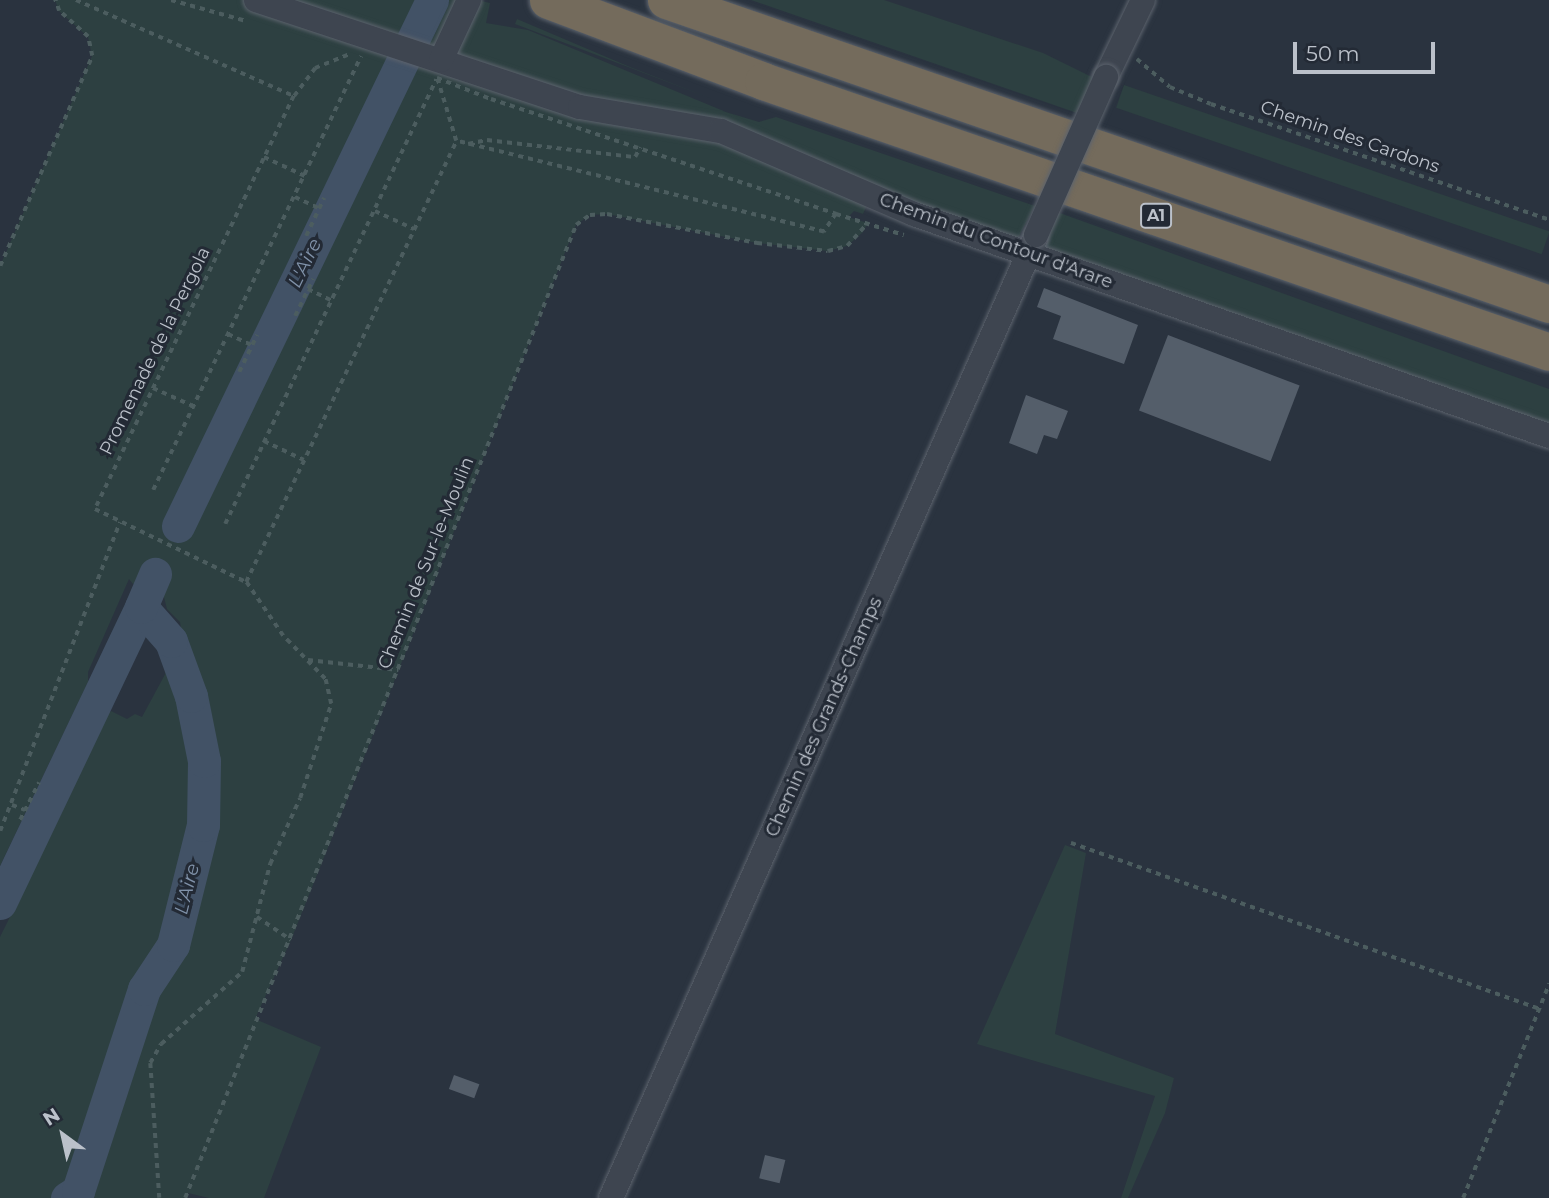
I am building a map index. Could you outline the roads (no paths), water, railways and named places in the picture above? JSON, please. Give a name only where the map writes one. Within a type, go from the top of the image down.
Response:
[{"type":"highway","name":"A1","points":[[548,0],[763,81],[1549,352]]},
{"type":"highway","points":[[666,0],[1549,304]]},
{"type":"street","name":"Chemin du Contour d'Arare","points":[[256,0],[388,42],[437,65],[580,107],[676,120],[721,131],[914,214],[1032,245],[1549,436]]},
{"type":"street","points":[[437,65],[469,0]]},
{"type":"street","name":"Chemin des Grands-Champs","points":[[611,1198],[1106,77],[1143,0]]},
{"type":"waterway","name":"L'Aire","points":[[178,526],[432,0]]},
{"type":"waterway","name":"L'Aire","points":[[67,1198],[78,1191],[144,989],[173,945],[203,825],[204,761],[191,696],[171,641],[141,607],[155,574]]},
{"type":"waterway","points":[[0,903],[141,607]]}]
